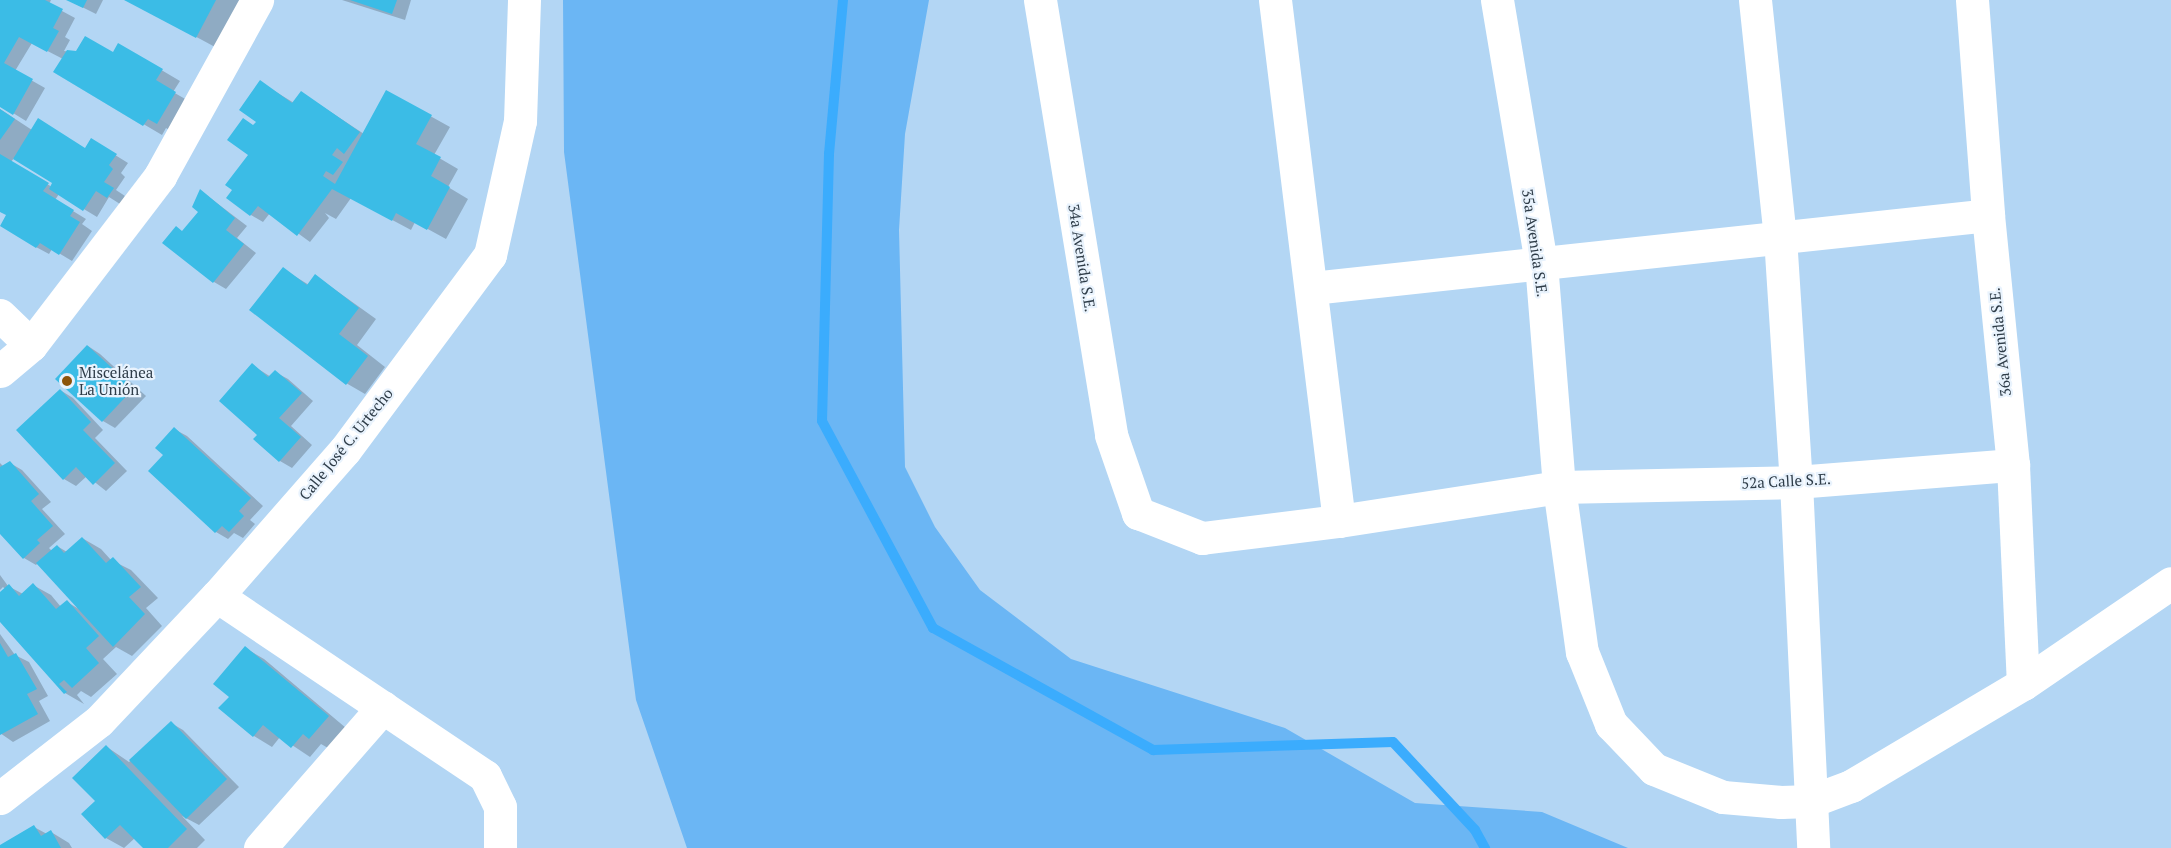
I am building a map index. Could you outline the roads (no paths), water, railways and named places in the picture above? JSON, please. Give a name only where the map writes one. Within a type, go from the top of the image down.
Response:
[{"type":"street","points":[[0,371],[30,345],[160,176],[257,0]]},
{"type":"street","name":"Calle José C. Urtecho","points":[[0,798],[99,721],[217,596],[345,450],[490,255],[520,121],[524,0]]},
{"type":"street","name":"34a Avenida S.E.","points":[[1040,0],[1111,435],[1138,513]]},
{"type":"street","points":[[1275,0],[1339,521]]},
{"type":"street","name":"35a Avenida S.E.","points":[[1497,0],[1540,263],[1559,488],[1582,652],[1611,724],[1654,769],[1723,797],[1781,802],[1810,801],[1851,786],[2023,684],[2171,583]]},
{"type":"street","points":[[1755,0],[1780,237],[1796,482],[1813,848]]},
{"type":"street","name":"36a Avenida S.E.","points":[[1972,0],[1988,215],[2013,465],[2023,684]]},
{"type":"street","points":[[1312,288],[1988,215]]},
{"type":"street","points":[[0,315],[30,345]]},
{"type":"street","name":"52a Calle S.E.","points":[[1138,513],[1202,538],[1339,521],[1559,488],[1796,482],[2013,465]]},
{"type":"street","points":[[217,596],[485,776],[500,807],[500,848]]},
{"type":"street","points":[[260,848],[383,707]]},
{"type":"waterway","points":[[843,0],[829,154],[822,421],[933,628],[1153,750],[1393,742],[1475,830],[1485,848]]},
{"type":"place","name":"Miscelánea La Unión","points":[[67,381]]}]
